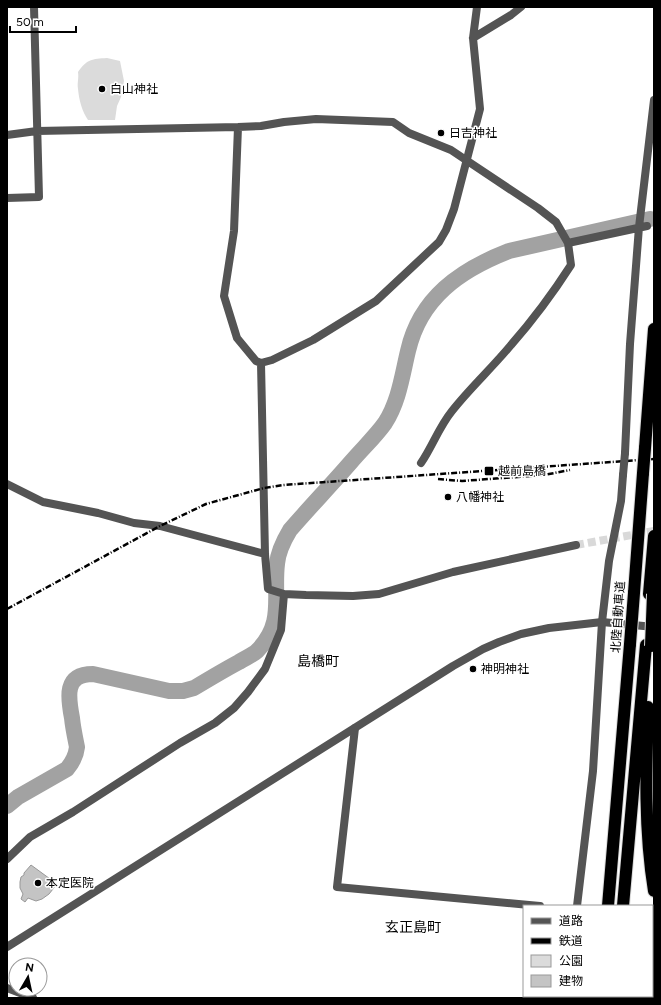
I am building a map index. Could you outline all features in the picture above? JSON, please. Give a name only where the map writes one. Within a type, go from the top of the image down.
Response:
[{"type":"highway","name":"北陸自動車道","points":[[608,905],[654,329]]},
{"type":"highway","points":[[623,905],[648,645],[654,536]]},
{"type":"highway","points":[[648,645],[646,795],[648,838],[654,891]]},
{"type":"highway","points":[[602,905],[614,831]]},
{"type":"street","points":[[7,198],[39,197],[36,131],[34,7]]},
{"type":"street","points":[[238,127],[234,231],[224,296],[237,338],[256,361],[261,363],[272,360],[313,340],[376,301],[439,242],[446,230],[454,209],[480,109],[473,38],[477,7]]},
{"type":"street","points":[[473,38],[511,15],[521,7]]},
{"type":"street","points":[[577,905],[593,771],[602,622],[609,561],[621,501],[625,453],[630,344],[654,100]]},
{"type":"street","points":[[7,135],[36,131],[261,126],[316,119],[393,122],[409,133],[451,150],[556,222],[566,240],[572,265],[551,297],[510,346],[451,412],[421,463]]},
{"type":"street","points":[[566,240],[641,224]]},
{"type":"street","points":[[261,363],[265,554],[268,589],[279,592],[353,596],[379,594],[453,572],[576,546]]},
{"type":"street","points":[[7,484],[43,502],[98,512],[134,523],[160,526],[265,554]]},
{"type":"street","points":[[7,859],[30,837],[73,812],[180,743],[215,723],[234,708],[265,669],[281,630],[279,592]]},
{"type":"street","points":[[7,947],[453,666],[483,649],[521,634],[554,627],[602,622],[654,627]]},
{"type":"street","points":[[355,728],[337,887],[529,905]]},
{"type":"street","points":[[7,988],[33,998]]},
{"type":"green space","points":[[107,58],[120,61],[124,81],[115,120],[88,120],[82,109],[79,97],[78,72],[84,64],[90,60]]},
{"type":"building","name":"本定医院","points":[[31,865],[57,884],[49,894],[42,899],[36,901],[28,898],[25,902],[21,899],[23,894],[20,888],[20,882],[21,877]]},
{"type":"waterway","points":[[7,806],[18,797],[67,769],[73,761],[77,747],[73,729],[69,695],[70,688],[77,678],[84,675],[93,674],[169,691],[183,691],[194,688],[251,655],[266,641],[275,620],[278,559],[280,550],[290,530],[385,423],[397,397],[414,332],[432,301],[445,288],[474,267],[509,251],[650,219]]},
{"type":"tunnel","points":[[576,545],[654,531]]},
{"type":"railway","points":[[7,609],[160,526],[206,504],[264,488],[283,485],[654,459]]},
{"type":"railway","points":[[438,479],[462,481],[544,475],[570,470]]},
{"type":"place","name":"白山神社","points":[[102,89]]},
{"type":"place","name":"日吉神社","points":[[441,133]]},
{"type":"place","name":"越前島橋","points":[[489,471]]},
{"type":"place","name":"八幡神社","points":[[448,497]]},
{"type":"place","name":"神明神社","points":[[473,669]]},
{"type":"place","name":"本定医院","points":[[38,883]]},
{"type":"district","name":"島橋町","points":[[318,661]]},
{"type":"district","name":"玄正島町","points":[[413,927]]}]
